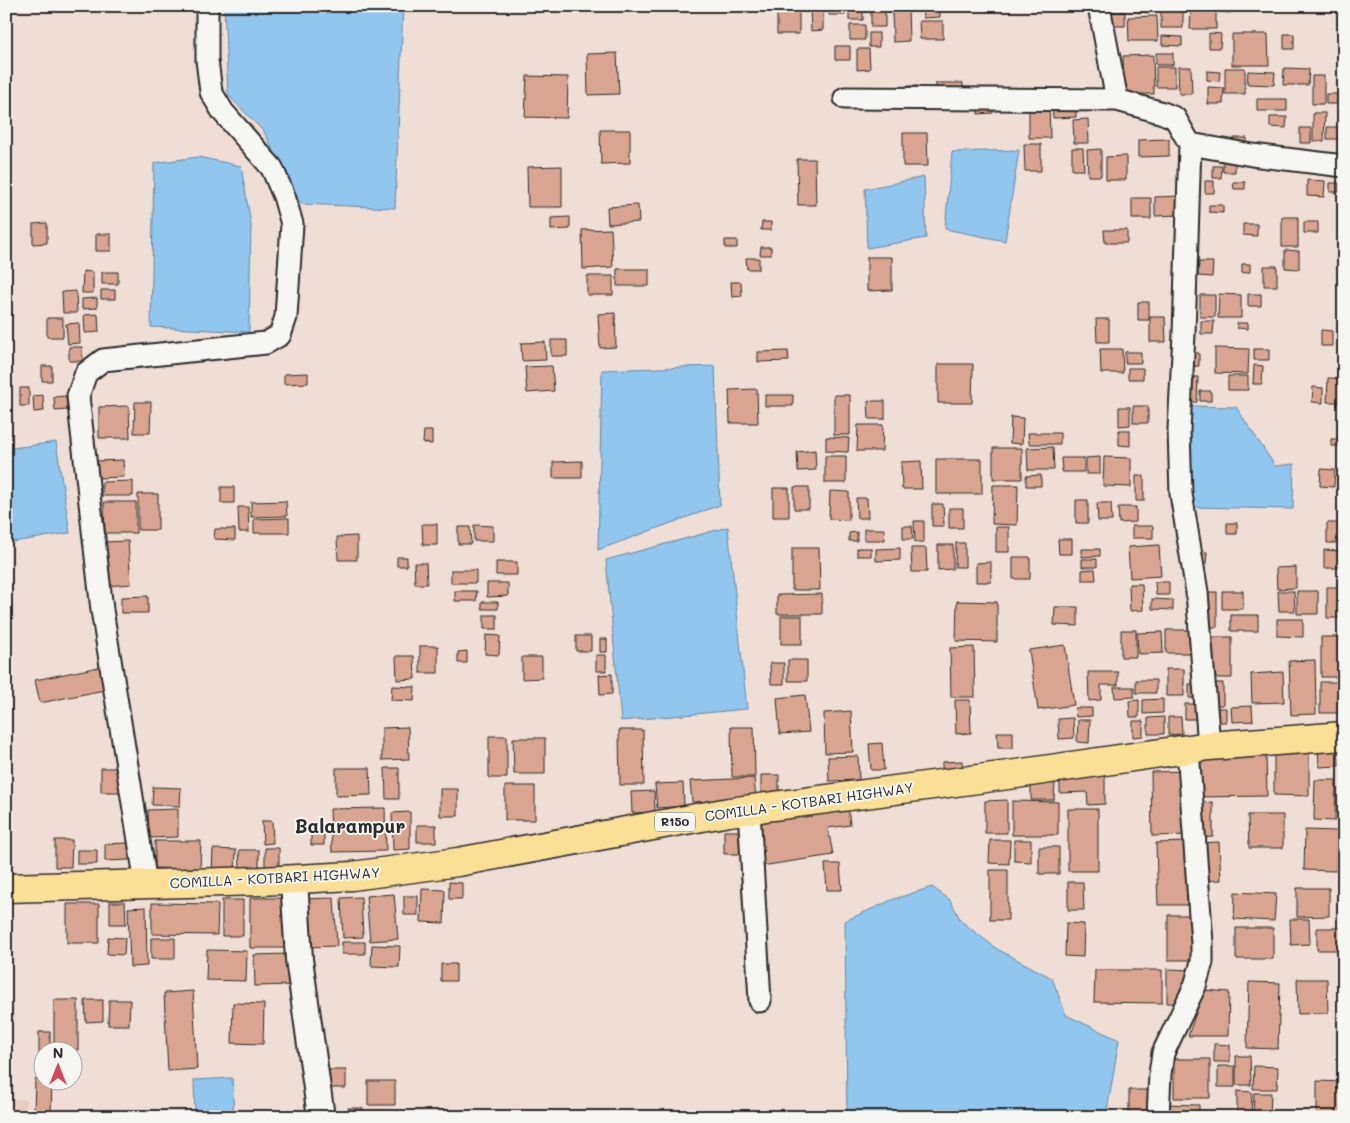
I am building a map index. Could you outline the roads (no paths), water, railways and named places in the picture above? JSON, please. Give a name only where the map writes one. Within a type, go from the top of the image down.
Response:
[{"type":"main road","name":"COMILLA - KOTBARI HIGHWAY","points":[[6,888],[294,880],[352,876],[458,862],[749,809],[1198,747],[1344,736]]},
{"type":"street","points":[[146,884],[102,610],[78,396],[86,374],[103,360],[266,343],[280,335],[286,317],[292,224],[284,196],[272,168],[223,112],[211,92],[206,60],[208,6]]},
{"type":"street","points":[[1099,6],[1117,100]]},
{"type":"street","points":[[845,98],[1117,100],[1175,118],[1190,144],[1179,448],[1181,494],[1196,592],[1202,962],[1195,986],[1163,1053],[1158,1117]]},
{"type":"street","points":[[1190,144],[1252,155],[1344,166]]},
{"type":"street","points":[[749,809],[760,1002]]},
{"type":"street","points":[[294,880],[299,959],[321,1117]]},
{"type":"water","points":[[224,6],[403,6],[395,208],[301,204],[264,132],[228,95]]},
{"type":"water","points":[[1019,150],[1005,241],[945,229],[952,152]]},
{"type":"water","points":[[198,157],[241,166],[251,224],[249,332],[151,327],[154,163]]},
{"type":"water","points":[[924,177],[926,238],[867,248],[865,189]]},
{"type":"water","points":[[715,366],[720,505],[598,550],[602,370]]},
{"type":"water","points":[[1191,406],[1236,407],[1275,466],[1294,464],[1293,509],[1189,507]]},
{"type":"water","points":[[56,442],[70,533],[6,543],[6,449]]},
{"type":"water","points":[[728,527],[747,709],[621,721],[606,560]]},
{"type":"water","points":[[932,887],[950,900],[961,921],[997,949],[1052,978],[1066,1015],[1119,1040],[1106,1117],[847,1117],[845,921],[894,899]]},
{"type":"water","points":[[232,1078],[234,1117],[195,1117],[194,1080]]},
{"type":"district","name":"Balarampur","points":[[350,826]]}]
